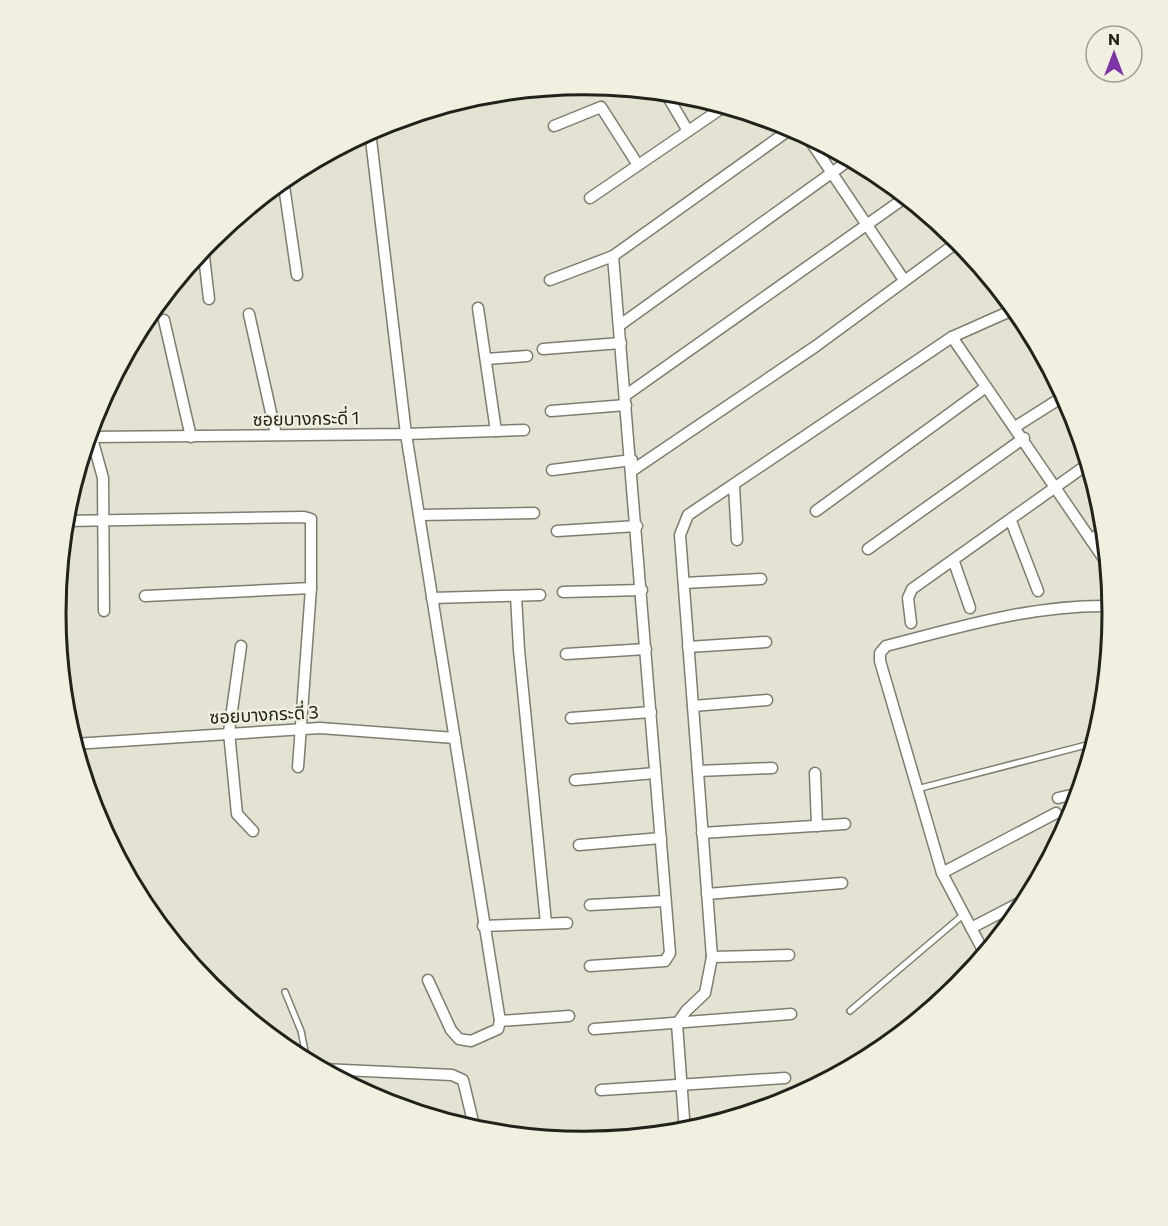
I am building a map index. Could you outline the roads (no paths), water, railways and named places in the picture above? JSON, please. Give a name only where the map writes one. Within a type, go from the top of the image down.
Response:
[{"type":"street","points":[[671,102],[688,131]]},
{"type":"street","points":[[554,126],[601,107],[638,165]]},
{"type":"street","points":[[590,198],[716,112]]},
{"type":"street","points":[[549,280],[613,256],[783,134]]},
{"type":"street","points":[[371,141],[406,434],[500,1021],[498,1029],[471,1041],[459,1039],[451,1030],[428,980]]},
{"type":"street","points":[[816,150],[904,280]]},
{"type":"street","points":[[620,325],[844,164]]},
{"type":"street","points":[[285,190],[297,275]]},
{"type":"street","points":[[551,411],[626,400],[899,202]]},
{"type":"street","points":[[552,470],[632,465],[816,346],[950,247]]},
{"type":"street","points":[[590,966],[667,960],[670,953],[664,901],[637,526],[613,256]]},
{"type":"street","points":[[205,261],[209,299]]},
{"type":"street","points":[[478,308],[496,431]]},
{"type":"street","points":[[684,1121],[677,1024],[686,1011],[705,993],[712,957],[680,535],[682,525],[688,515],[952,338],[1006,313]]},
{"type":"street","points":[[249,314],[276,435]]},
{"type":"street","points":[[164,320],[191,437]]},
{"type":"street","points":[[952,338],[1024,438],[1099,551]]},
{"type":"street","points":[[543,349],[621,343]]},
{"type":"street","points":[[486,358],[527,356]]},
{"type":"street","points":[[816,511],[986,387]]},
{"type":"street","points":[[1015,428],[1057,401]]},
{"type":"street","name":"ซอยบางกระดี่ 1","points":[[97,435],[191,437],[524,430]]},
{"type":"street","points":[[868,549],[1024,438]]},
{"type":"street","points":[[93,446],[102,478],[104,611]]},
{"type":"street","points":[[911,623],[909,594],[1081,469]]},
{"type":"street","points":[[734,486],[737,540]]},
{"type":"street","points":[[419,515],[534,513]]},
{"type":"street","points":[[74,521],[304,517],[310,519],[312,526],[311,588],[298,767]]},
{"type":"street","points":[[1011,521],[1038,591]]},
{"type":"street","points":[[556,531],[637,526]]},
{"type":"street","points":[[1091,540],[1096,536]]},
{"type":"street","points":[[954,562],[970,608]]},
{"type":"street","points":[[684,583],[761,579]]},
{"type":"street","points":[[145,596],[311,588]]},
{"type":"street","points":[[563,592],[642,590]]},
{"type":"street","points":[[432,598],[540,595]]},
{"type":"street","points":[[516,596],[519,650],[546,923]]},
{"type":"street","points":[[981,946],[942,873],[880,661],[880,653],[886,646],[998,617],[1061,606],[1102,606]]},
{"type":"street","points":[[688,646],[766,642]]},
{"type":"street","points":[[241,646],[229,732],[237,814],[253,831]]},
{"type":"street","points":[[566,654],[646,649]]},
{"type":"street","points":[[693,706],[767,700]]},
{"type":"street","points":[[572,718],[651,712]]},
{"type":"street","name":"ซอยบางกระดี่ 3","points":[[83,743],[302,728],[455,738]]},
{"type":"street","points":[[698,771],[772,768]]},
{"type":"street","points":[[815,772],[817,826]]},
{"type":"street","points":[[575,780],[656,773]]},
{"type":"street","points":[[1058,798],[1069,795]]},
{"type":"street","points":[[942,873],[1056,813]]},
{"type":"street","points":[[702,833],[845,824]]},
{"type":"street","points":[[579,845],[661,838]]},
{"type":"street","points":[[707,894],[842,884]]},
{"type":"street","points":[[590,905],[664,901]]},
{"type":"street","points":[[971,928],[1010,908]]},
{"type":"street","points":[[483,926],[567,922]]},
{"type":"street","points":[[712,957],[789,955]]},
{"type":"street","points":[[594,1029],[791,1014]]},
{"type":"street","points":[[500,1021],[569,1016]]},
{"type":"street","points":[[340,1070],[452,1075],[463,1080],[472,1118]]},
{"type":"street","points":[[601,1090],[784,1078]]},
{"type":"lane","points":[[917,789],[1084,746]]},
{"type":"lane","points":[[850,1011],[963,915]]},
{"type":"lane","points":[[285,992],[301,1031],[305,1049]]}]
